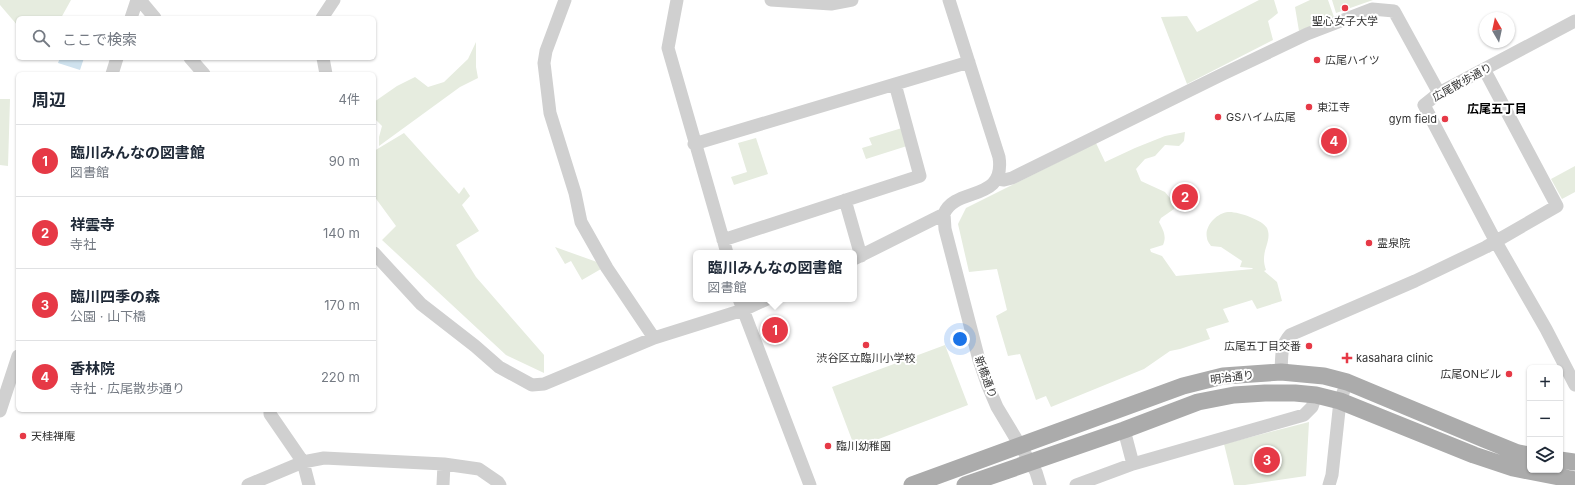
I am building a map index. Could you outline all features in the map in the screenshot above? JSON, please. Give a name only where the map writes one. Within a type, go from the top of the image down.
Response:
[{"type":"main road","name":"明治通り","points":[[912,485],[1183,386],[1223,376],[1281,372],[1324,376],[1347,382],[1518,453],[1527,454]]},
{"type":"main road","name":"明治通り","points":[[965,485],[1124,430],[1198,402],[1234,395],[1265,393],[1296,393],[1316,395],[1340,401],[1474,456],[1514,468],[1575,480]]},
{"type":"main road","points":[[1563,460],[1575,462]]},
{"type":"street","points":[[132,16],[137,0]]},
{"type":"street","points":[[140,0],[153,16]]},
{"type":"street","points":[[323,16],[334,0]]},
{"type":"street","points":[[565,0],[546,51],[544,63],[550,114],[575,193],[581,222],[607,268],[654,338]]},
{"type":"street","points":[[677,0],[668,48],[725,250]]},
{"type":"street","points":[[771,0],[831,4],[852,0]]},
{"type":"street","points":[[858,258],[944,214],[950,204],[989,187],[997,179],[1000,171],[999,157],[949,0]]},
{"type":"street","points":[[997,179],[1004,180],[1012,178],[1220,75],[1307,34],[1372,9],[1394,11],[1439,93]]},
{"type":"street","name":"広尾散歩通り","points":[[1496,242],[1424,105],[1439,93],[1575,21]]},
{"type":"street","points":[[113,72],[116,60]]},
{"type":"street","points":[[192,60],[202,72]]},
{"type":"street","points":[[323,60],[326,72]]},
{"type":"street","points":[[694,144],[969,62]]},
{"type":"street","points":[[1281,372],[1283,347],[1290,335],[1415,281],[1496,242],[1557,206],[1484,70]]},
{"type":"street","points":[[723,240],[920,176],[895,84]]},
{"type":"street","points":[[845,200],[856,250]]},
{"type":"street","name":"新橋通り","points":[[944,214],[945,229],[979,360],[988,386],[998,407],[1036,472],[1040,485]]},
{"type":"street","points":[[1496,242],[1546,329],[1575,385]]},
{"type":"street","points":[[376,255],[422,304],[499,367],[532,385],[544,384],[654,338],[741,304],[751,302]]},
{"type":"street","points":[[741,304],[810,485]]},
{"type":"street","points":[[0,411],[16,362]]},
{"type":"street","points":[[1330,480],[1340,401],[1347,382]]},
{"type":"street","points":[[1076,485],[1134,464],[1304,415],[1312,407],[1316,395]]},
{"type":"street","points":[[269,412],[303,462],[309,485]]},
{"type":"street","points":[[1124,430],[1134,464]]},
{"type":"street","points":[[248,485],[303,462],[324,458],[444,464],[479,469],[500,485]]},
{"type":"street","points":[[443,485],[444,464]]},
{"type":"shaded area","points":[[0,0],[71,0],[62,16],[16,16],[16,24],[0,5]]},
{"type":"shaded area","points":[[1259,0],[1274,0],[1278,13],[1268,21],[1273,40],[1187,84],[1161,17],[1187,16],[1197,32]]},
{"type":"shaded area","points":[[1310,0],[1328,0],[1334,17],[1299,31],[1295,7]]},
{"type":"shaded area","name":"聖心女子大学","points":[[1332,0],[1373,0],[1336,13]]},
{"type":"shaded area","points":[[476,42],[476,67],[478,78],[460,87],[379,146],[379,137],[382,126],[376,120],[376,101],[397,86],[415,77],[428,87],[444,82],[468,59]]},
{"type":"shaded area","points":[[0,99],[10,99],[8,166],[0,165]]},
{"type":"shaded area","points":[[902,128],[907,146],[866,159],[862,148],[872,145],[869,138]]},
{"type":"shaded area","points":[[1185,132],[1184,141],[1179,146],[1165,145],[1155,156],[1145,159],[1136,169],[1141,181],[1165,192],[1175,204],[1174,209],[1161,218],[1159,222],[1165,236],[1163,245],[1150,249],[1151,252],[1162,256],[1176,276],[1253,269],[1240,267],[1242,261],[1221,247],[1211,246],[1207,240],[1207,229],[1209,225],[1220,215],[1232,212],[1249,217],[1265,225],[1267,228],[1268,238],[1264,257],[1266,270],[1264,271],[1277,282],[1282,301],[1257,309],[1252,300],[1223,309],[1229,322],[1206,329],[1210,339],[1170,351],[1144,369],[1051,407],[1046,396],[1036,400],[1020,354],[1008,356],[996,316],[1007,310],[997,269],[969,272],[958,224],[966,208],[1096,143],[1105,162],[1165,136]]},
{"type":"shaded area","points":[[404,133],[459,194],[464,187],[470,196],[462,205],[479,231],[456,245],[476,277],[544,355],[544,373],[506,355],[382,240],[396,226],[376,199],[376,150]]},
{"type":"shaded area","points":[[756,138],[768,174],[734,185],[731,177],[747,172],[738,143]]},
{"type":"shaded area","points":[[1575,166],[1575,192],[1562,199],[1551,179]]},
{"type":"shaded area","points":[[555,247],[597,262],[601,269],[582,280],[571,261],[565,264]]},
{"type":"shaded area","points":[[945,345],[968,405],[855,448],[832,387]]},
{"type":"shaded area","points":[[1309,422],[1306,476],[1245,485],[1234,485],[1224,444]]},
{"type":"water","points":[[59,60],[83,60],[80,70],[58,63]]},
{"type":"place","name":"聖心女子大学","points":[[1345,8]]},
{"type":"place","name":"広尾ハイツ","points":[[1317,60]]},
{"type":"place","name":"東江寺","points":[[1309,107]]},
{"type":"place","name":"GSハイム広尾","points":[[1218,117]]},
{"type":"place","name":"gym field","points":[[1445,119]]},
{"type":"place","name":"香林院","points":[[1334,141]]},
{"type":"place","name":"祥雲寺","points":[[1185,197]]},
{"type":"place","name":"霊泉院","points":[[1369,243]]},
{"type":"place","name":"臨川みんなの図書館","points":[[775,330]]},
{"type":"place","name":"渋谷区立臨川小学校","points":[[866,345]]},
{"type":"place","name":"広尾五丁目交番","points":[[1309,346]]},
{"type":"place","name":"kasahara clinic","points":[[1347,358]]},
{"type":"place","name":"広尾ONビル","points":[[1509,374]]},
{"type":"place","name":"天桂禅庵","points":[[23,436]]},
{"type":"place","name":"臨川幼稚園","points":[[828,446]]},
{"type":"place","name":"臨川四季の森","points":[[1267,460]]},
{"type":"district","name":"広尾五丁目","points":[[1497,109]]}]
